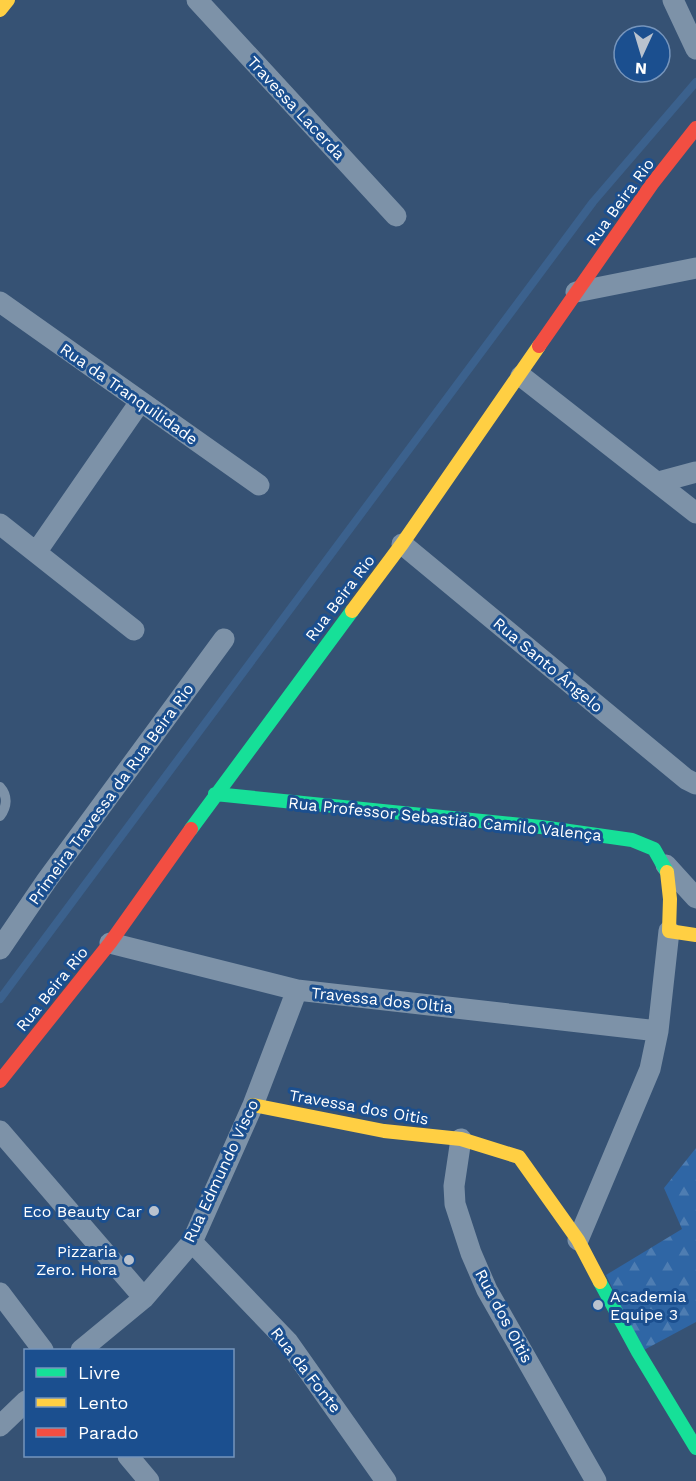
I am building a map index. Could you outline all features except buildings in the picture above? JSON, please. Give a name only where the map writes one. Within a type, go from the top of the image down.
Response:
[{"type":"street","points":[[0,10],[8,0]]},
{"type":"street","name":"Travessa Lacerda","points":[[196,0],[396,216]]},
{"type":"street","points":[[673,0],[694,45]]},
{"type":"street","name":"Rua Beira Rio","points":[[0,1081],[110,943],[214,794],[402,544],[521,376],[576,292],[652,184],[696,128]]},
{"type":"street","points":[[576,292],[696,268]]},
{"type":"street","name":"Rua da Tranquilidade","points":[[0,302],[259,485]]},
{"type":"street","points":[[521,376],[696,513]]},
{"type":"street","points":[[37,551],[140,402]]},
{"type":"street","points":[[659,482],[696,472]]},
{"type":"street","points":[[0,525],[37,551],[134,630]]},
{"type":"street","name":"Rua Santo Ângelo","points":[[402,544],[686,779],[696,784]]},
{"type":"street","name":"Primeira Travessa da Rua Beira Rio","points":[[0,949],[54,870],[224,639]]},
{"type":"street","name":"Rua Professor Sebastião Camilo Valença","points":[[214,794],[505,823],[630,840],[653,847],[696,898]]},
{"type":"street","points":[[578,1240],[651,1070],[658,1031],[669,931],[670,887],[666,864]]},
{"type":"street","points":[[669,931],[696,935]]},
{"type":"street","name":"Travessa dos Oltia","points":[[110,943],[297,990],[658,1031]]},
{"type":"street","name":"Rua Edmundo Visco","points":[[82,1349],[144,1298],[192,1242],[253,1105],[297,990]]},
{"type":"street","name":"Travessa dos Oitis","points":[[253,1105],[384,1131],[461,1139],[519,1156],[578,1240],[638,1352],[696,1448]]},
{"type":"street","points":[[0,1131],[144,1298]]},
{"type":"street","name":"Rua dos Oitis","points":[[461,1139],[454,1186],[455,1204],[471,1253],[487,1290],[596,1481]]},
{"type":"street","name":"Rua da Fonte","points":[[192,1242],[288,1342],[386,1481]]},
{"type":"street","points":[[0,1293],[42,1349]]},
{"type":"street","points":[[0,1426],[24,1403]]},
{"type":"street","points":[[130,1457],[149,1481]]},
{"type":"lane","points":[[0,787],[6,801],[5,810],[0,816]]},
{"type":"green space","points":[[696,1148],[696,1322],[642,1351],[606,1275],[682,1229],[664,1188]]},
{"type":"waterway","points":[[0,999],[593,202],[696,82]]},
{"type":"traffic: fast","points":[[191,829],[352,611]]},
{"type":"traffic: fast","points":[[215,794],[541,827],[632,840],[654,849],[667,872]]},
{"type":"traffic: fast","points":[[600,1282],[638,1352],[696,1448]]},
{"type":"traffic: slow","points":[[0,10],[8,0]]},
{"type":"traffic: slow","points":[[352,611],[402,544],[539,346]]},
{"type":"traffic: slow","points":[[667,872],[670,899],[669,931],[696,935]]},
{"type":"traffic: slow","points":[[253,1105],[384,1131],[461,1139],[519,1157],[578,1240],[600,1282]]},
{"type":"traffic: jam","points":[[539,346],[652,184],[696,128]]},
{"type":"traffic: jam","points":[[0,1081],[110,943],[191,829]]},
{"type":"place","name":"Eco Beauty Car","points":[[154,1211]]},
{"type":"place","name":"Pizzaria Zero. Hora","points":[[129,1260]]},
{"type":"place","name":"Academia Equipe 3","points":[[598,1305]]}]
